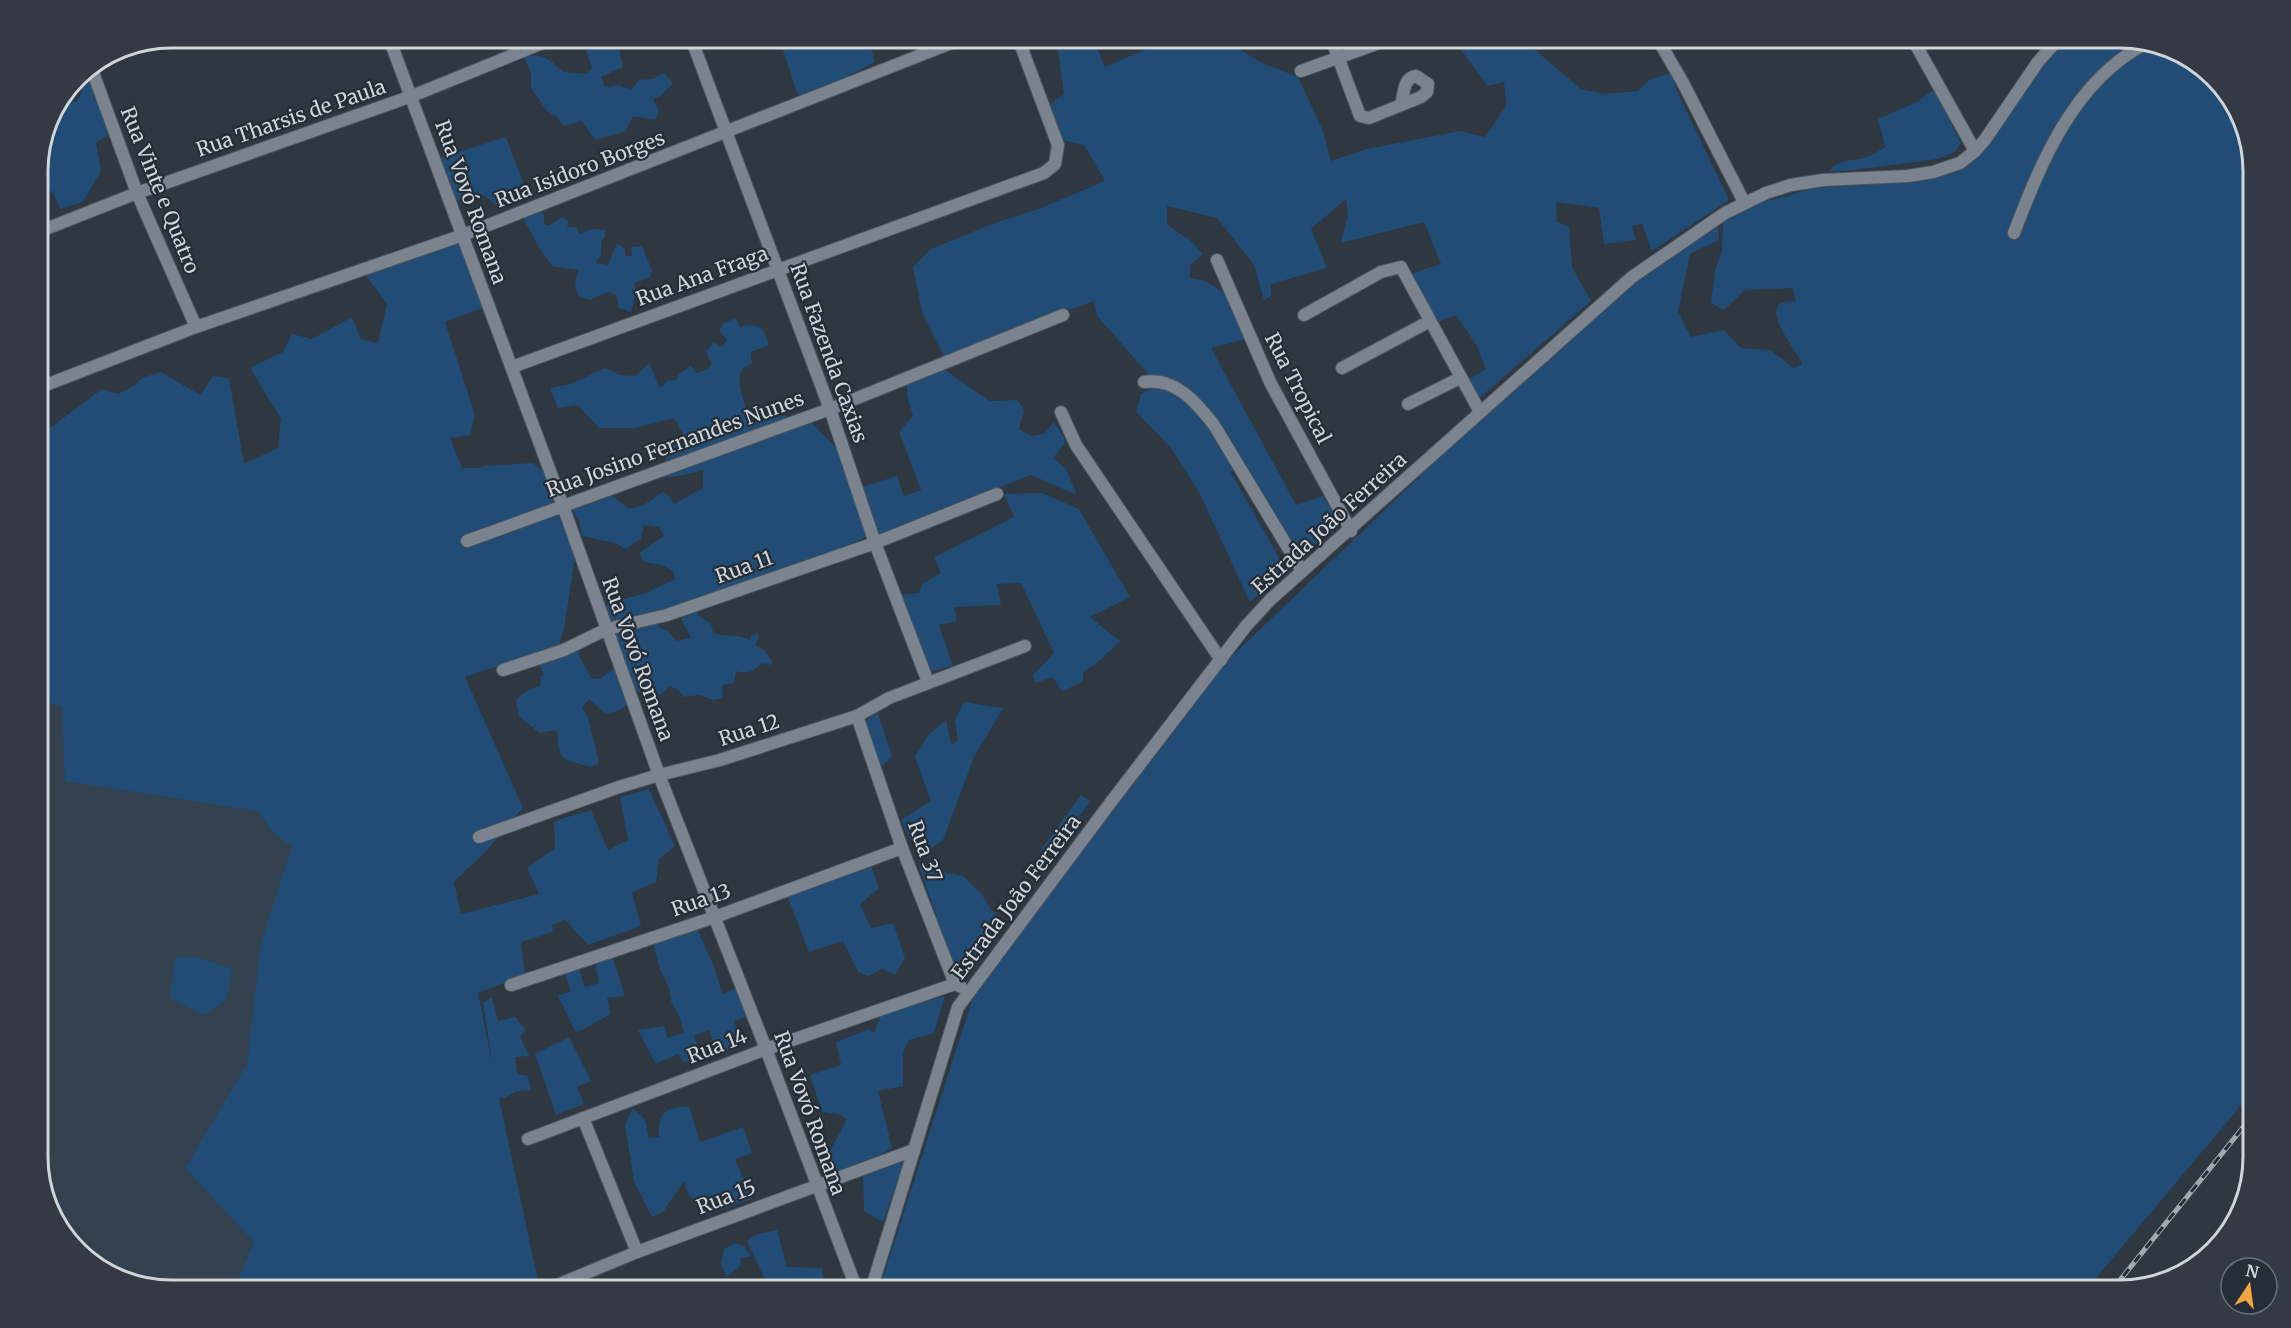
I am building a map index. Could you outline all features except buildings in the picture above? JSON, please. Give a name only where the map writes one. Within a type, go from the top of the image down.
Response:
[{"type":"street","name":"Rua Vovó Romana","points":[[393,48],[563,506],[658,775],[766,1049],[853,1280]]},
{"type":"street","name":"Rua Tharsis de Paula","points":[[48,228],[412,96],[530,48]]},
{"type":"street","name":"Rua Fazenda Caxias","points":[[695,48],[830,409],[875,543],[928,682]]},
{"type":"street","name":"Rua Isidoro Borges","points":[[48,384],[196,327],[463,235],[939,48]]},
{"type":"street","name":"Rua Ana Fraga","points":[[512,367],[1044,173],[1054,164],[1058,145],[1022,48]]},
{"type":"street","points":[[1335,48],[1360,116],[1369,118],[1401,105]]},
{"type":"street","points":[[1301,71],[1366,48]]},
{"type":"street","points":[[1663,48],[1687,90],[1744,202]]},
{"type":"street","points":[[1918,48],[1975,151]]},
{"type":"street","name":"Estrada João Ferreira","points":[[874,1280],[958,1007],[1221,660],[1270,600],[1351,531],[1632,276],[1744,202],[1777,189],[1805,183],[1908,176],[1933,172],[1959,163],[1975,151],[1989,134],[2038,62],[2050,48]]},
{"type":"street","points":[[2014,233],[2037,173],[2083,97],[2108,68],[2137,49]]},
{"type":"street","name":"Rua Vinte e Quatro","points":[[94,76],[137,194],[196,327]]},
{"type":"street","name":"Rua Tropical","points":[[1217,260],[1271,384],[1351,531]]},
{"type":"street","points":[[1304,315],[1381,272],[1396,267],[1403,269],[1480,412]]},
{"type":"street","name":"Rua Josino Fernandes Nunes","points":[[467,541],[830,409],[1063,315]]},
{"type":"street","points":[[1342,369],[1430,321]]},
{"type":"street","points":[[1408,404],[1460,378]]},
{"type":"street","points":[[1144,382],[1163,382],[1174,386],[1201,408],[1214,425],[1302,571]]},
{"type":"street","points":[[1061,412],[1076,445],[1221,660]]},
{"type":"street","name":"Rua 11","points":[[503,670],[564,650],[607,629],[667,615],[875,543],[997,494]]},
{"type":"street","name":"Rua 12","points":[[479,837],[658,775],[720,760],[857,716],[889,698],[1025,646]]},
{"type":"street","name":"Rua 37","points":[[857,716],[902,848],[955,984]]},
{"type":"street","name":"Rua 13","points":[[511,985],[715,917],[902,848]]},
{"type":"street","points":[[955,984],[969,991]]},
{"type":"street","name":"Rua 14","points":[[528,1139],[766,1049],[955,984]]},
{"type":"street","points":[[583,1118],[637,1252]]},
{"type":"street","name":"Rua 15","points":[[569,1280],[637,1252],[914,1150]]},
{"type":"shaded area","points":[[588,48],[619,48],[623,67],[601,77],[605,87],[619,85],[631,90],[639,80],[652,79],[665,73],[673,84],[653,99],[659,111],[655,120],[633,116],[625,132],[595,140],[582,121],[564,126],[556,116],[547,111],[531,88],[531,73],[524,57],[543,57],[564,72],[587,74],[592,68],[586,50]]},
{"type":"shaded area","points":[[782,48],[871,48],[875,62],[838,84],[803,98],[797,93]]},
{"type":"shaded area","points":[[1058,48],[1097,48],[1105,67],[1148,48],[1237,48],[1262,63],[1298,77],[1323,131],[1331,161],[1367,149],[1460,131],[1485,137],[1506,106],[1504,82],[1488,86],[1460,48],[1533,48],[1581,89],[1605,94],[1638,91],[1649,80],[1674,72],[1676,89],[1729,200],[1652,251],[1642,224],[1632,226],[1636,240],[1604,244],[1599,208],[1556,202],[1557,222],[1569,227],[1572,267],[1591,301],[1476,401],[1466,381],[1486,369],[1477,346],[1456,315],[1439,322],[1410,274],[1441,264],[1424,222],[1341,243],[1348,215],[1346,199],[1311,229],[1327,268],[1271,284],[1271,296],[1264,300],[1254,265],[1217,218],[1167,206],[1167,225],[1190,240],[1203,254],[1191,264],[1190,278],[1205,281],[1226,294],[1246,339],[1211,348],[1296,505],[1323,496],[1340,525],[1299,558],[1246,470],[1230,471],[1286,570],[1250,602],[1200,494],[1171,448],[1136,412],[1141,394],[1158,385],[1097,316],[1094,301],[944,356],[922,312],[913,267],[931,249],[992,224],[1041,208],[1105,181],[1084,145],[1058,139],[1048,106],[1064,94]]},
{"type":"shaded area","points":[[2058,48],[2136,49],[2167,57],[2195,73],[2218,96],[2236,132],[2243,163],[2243,1103],[2094,1280],[882,1280],[974,994],[1228,660],[1483,416],[1641,278],[1718,225],[1719,240],[1690,254],[1678,312],[1691,337],[1724,330],[1741,348],[1770,350],[1794,368],[1802,364],[1776,315],[1781,303],[1796,301],[1793,288],[1745,290],[1724,310],[1711,303],[1715,270],[1722,251],[1723,222],[1745,207],[1815,188],[1883,184],[1928,178],[1958,170],[1986,148],[2011,107],[2045,61]]},
{"type":"shaded area","points":[[91,78],[111,134],[96,142],[101,171],[83,202],[60,209],[53,193],[48,189],[50,147],[57,124],[69,103],[71,101],[77,102],[82,86]]},
{"type":"shaded area","points":[[1935,88],[1953,121],[1952,126],[1961,143],[1955,152],[1938,159],[1829,171],[1837,164],[1867,157],[1885,147],[1878,119],[1919,101]]},
{"type":"shaded area","points":[[506,137],[528,196],[495,205],[481,194],[456,201],[439,158]]},
{"type":"shaded area","points":[[537,204],[544,216],[544,224],[549,226],[562,217],[569,221],[567,227],[576,227],[580,234],[591,229],[605,230],[605,237],[601,241],[601,254],[596,263],[608,265],[617,243],[625,249],[625,256],[632,256],[631,247],[642,246],[652,271],[650,277],[634,283],[636,292],[631,312],[619,308],[616,295],[608,292],[590,300],[578,296],[575,284],[578,270],[552,266],[523,218],[526,208]]},
{"type":"shaded area","points":[[461,240],[485,307],[445,322],[475,415],[470,435],[450,438],[462,468],[533,463],[545,474],[550,494],[575,557],[564,629],[559,645],[465,677],[523,808],[488,849],[454,882],[461,914],[539,894],[527,868],[555,848],[554,821],[591,810],[608,850],[628,840],[620,797],[649,789],[675,846],[659,859],[656,882],[632,892],[641,926],[588,945],[565,920],[552,925],[553,932],[521,942],[525,975],[478,993],[493,1067],[483,1003],[492,997],[498,1021],[515,1017],[526,1030],[520,1036],[529,1056],[515,1057],[517,1074],[528,1076],[531,1090],[517,1091],[505,1098],[499,1098],[538,1280],[238,1280],[254,1242],[185,1168],[247,1064],[261,942],[292,846],[273,833],[258,811],[65,781],[62,707],[48,702],[48,430],[102,389],[118,394],[135,385],[142,378],[161,372],[200,395],[213,376],[229,378],[244,464],[278,448],[281,419],[250,368],[283,352],[292,334],[312,339],[352,317],[361,339],[378,343],[387,304],[365,274]]},
{"type":"shaded area","points":[[736,318],[740,327],[751,325],[759,327],[765,334],[769,345],[751,352],[752,364],[744,367],[741,373],[740,387],[752,423],[785,415],[795,426],[811,422],[841,453],[868,535],[842,550],[803,562],[781,584],[715,591],[684,605],[612,621],[605,608],[609,603],[646,593],[675,579],[673,571],[662,565],[644,562],[639,553],[664,536],[659,527],[644,525],[641,539],[626,549],[615,543],[582,536],[579,521],[572,509],[610,494],[629,509],[644,505],[663,492],[674,504],[703,488],[703,470],[663,478],[667,450],[684,436],[674,418],[635,428],[599,428],[578,405],[558,408],[550,388],[571,384],[605,368],[620,375],[635,376],[649,363],[660,388],[667,381],[676,380],[679,374],[691,366],[696,373],[708,369],[711,363],[706,352],[714,342],[722,347],[727,340],[719,330],[724,323]]},
{"type":"shaded area","points":[[942,368],[990,401],[1017,400],[1024,410],[1019,429],[1031,436],[1044,434],[1054,422],[1064,437],[1065,443],[1053,458],[1066,469],[1077,495],[1031,475],[876,536],[862,487],[897,476],[904,496],[921,490],[899,432],[913,416],[907,395],[907,382]]},
{"type":"shaded area","points":[[1042,493],[1079,509],[1130,597],[1090,617],[1120,641],[1096,664],[1083,672],[1083,681],[1062,692],[1053,677],[1035,683],[1033,675],[1054,653],[1021,583],[997,584],[1001,605],[954,607],[957,621],[939,625],[953,666],[930,671],[901,595],[919,593],[922,584],[941,573],[934,557],[1014,517],[1004,494]]},
{"type":"shaded area","points":[[385,538],[448,1280],[155,1279],[124,1271],[96,1255],[73,1232],[55,1196],[48,1165],[48,639]]},
{"type":"shaded area","points":[[696,610],[700,617],[711,624],[713,632],[717,634],[739,636],[750,640],[751,636],[757,632],[759,637],[755,645],[764,650],[773,662],[770,665],[762,663],[747,672],[736,671],[734,683],[723,685],[722,698],[714,700],[699,695],[683,697],[678,690],[670,686],[662,694],[646,695],[634,689],[625,707],[606,714],[589,699],[582,707],[588,717],[599,763],[591,767],[568,760],[561,754],[557,730],[540,733],[519,717],[516,700],[527,691],[541,685],[540,677],[544,674],[540,661],[578,649],[591,678],[599,679],[615,668],[613,633],[658,621],[660,628],[668,631],[676,641],[691,638],[681,614]]},
{"type":"shaded area","points":[[964,702],[1003,708],[974,757],[943,840],[928,851],[924,837],[910,840],[901,820],[931,801],[915,757],[929,734],[946,720],[951,745],[958,740],[955,720]]},
{"type":"shaded area","points":[[877,711],[892,756],[880,768],[864,723]]},
{"type":"shaded area","points":[[1081,795],[1090,802],[1050,854],[1040,851]]},
{"type":"shaded area","points":[[870,863],[879,888],[860,904],[871,928],[893,923],[905,958],[895,975],[882,969],[868,976],[858,972],[843,941],[809,952],[786,893]]},
{"type":"shaded area","points":[[919,866],[963,876],[980,892],[1000,922],[970,968],[954,966]]},
{"type":"shaded area","points":[[696,926],[715,969],[722,994],[738,987],[748,1016],[734,1021],[742,1044],[717,1053],[709,1030],[694,1036],[702,1058],[684,1062],[678,1054],[656,1064],[638,1030],[664,1026],[667,1038],[684,1033],[651,938]]},
{"type":"shaded area","points":[[611,952],[625,996],[607,998],[611,1014],[576,1033],[558,996],[571,991],[565,973],[577,963],[585,987],[599,983],[594,957]]},
{"type":"shaded area","points":[[175,957],[198,957],[232,969],[227,1000],[203,1015],[170,998]]},
{"type":"shaded area","points":[[945,996],[934,1033],[909,1040],[903,1052],[903,1086],[878,1091],[892,1148],[850,1170],[834,1172],[826,1159],[847,1119],[838,1114],[822,1112],[810,1075],[841,1065],[836,1042],[869,1029],[874,1033],[881,1015]]},
{"type":"shaded area","points":[[569,1037],[591,1081],[577,1087],[584,1104],[556,1115],[535,1054]]},
{"type":"shaded area","points":[[689,1106],[700,1142],[743,1127],[752,1153],[735,1159],[752,1199],[705,1215],[688,1193],[684,1181],[663,1212],[652,1217],[634,1181],[625,1125],[633,1108],[645,1120],[649,1138],[659,1137],[661,1117],[664,1113],[674,1108]]},
{"type":"shaded area","points":[[905,1160],[883,1222],[864,1211],[863,1172]]},
{"type":"shaded area","points":[[777,1230],[787,1267],[822,1268],[823,1280],[765,1280],[747,1241],[758,1234]]},
{"type":"shaded area","points":[[735,1243],[744,1246],[751,1256],[741,1258],[740,1266],[727,1277],[721,1264],[724,1249]]},
{"type":"railway","points":[[2120,1280],[2243,1127]]}]
